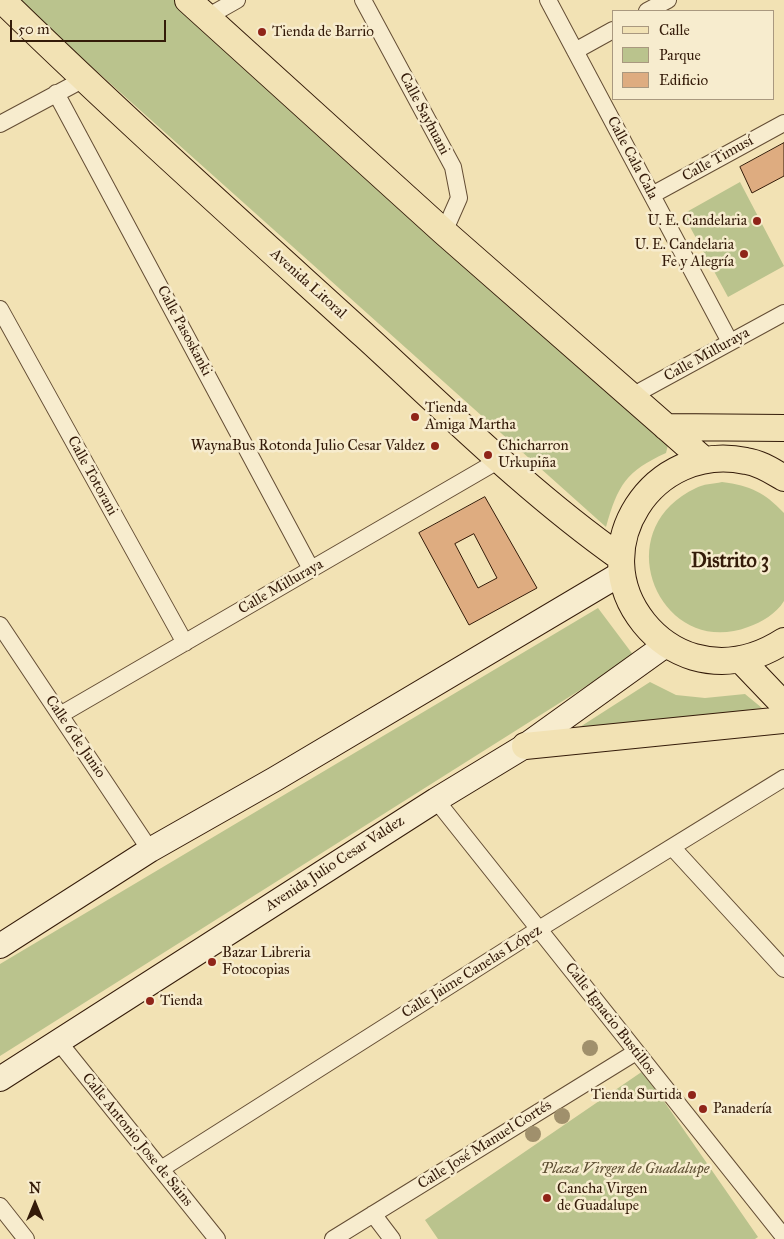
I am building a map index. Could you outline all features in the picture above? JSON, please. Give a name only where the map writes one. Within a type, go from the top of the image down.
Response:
[{"type":"main road","name":"Avenida Litoral","points":[[2,0],[84,79],[501,459],[622,566]]},
{"type":"main road","points":[[197,9],[630,398],[704,460]]},
{"type":"main road","points":[[666,427],[784,428]]},
{"type":"main road","points":[[784,478],[767,468],[747,461],[726,458],[704,460],[682,466],[662,478],[646,494],[633,513],[624,534],[622,566],[627,594],[636,614],[650,630],[667,644],[684,654],[721,662],[741,660],[771,650],[784,641]]},
{"type":"main road","points":[[0,946],[150,850],[275,778],[622,566]]},
{"type":"main road","name":"Avenida Julio Cesar Valdez","points":[[0,1079],[436,800],[524,746],[667,644]]},
{"type":"main road","points":[[741,660],[784,705]]},
{"type":"main road","points":[[524,746],[784,720]]},
{"type":"street","points":[[197,9],[237,0]]},
{"type":"street","name":"Calle Sayhuani","points":[[363,0],[453,166],[459,198],[444,232]]},
{"type":"street","name":"Calle Cala Cala","points":[[548,0],[730,342]]},
{"type":"street","points":[[649,10],[668,0]]},
{"type":"street","points":[[575,51],[612,31]]},
{"type":"street","points":[[0,124],[84,79]]},
{"type":"street","name":"Calle Pasoskanki","points":[[56,93],[312,569]]},
{"type":"street","name":"Calle Timusí","points":[[652,195],[784,123]]},
{"type":"street","name":"Calle Totorani","points":[[0,309],[185,643]]},
{"type":"street","name":"Calle Milluraya","points":[[630,398],[784,313]]},
{"type":"street","name":"Calle Milluraya","points":[[60,715],[501,459]]},
{"type":"street","name":"Calle 6 de Junio","points":[[0,625],[150,850]]},
{"type":"street","name":"Calle Jaime Canelas López","points":[[161,1168],[539,929],[784,778]]},
{"type":"street","name":"Calle Ignacio Bustillos","points":[[436,800],[784,1237]]},
{"type":"street","points":[[672,847],[784,969]]},
{"type":"street","name":"Calle Antonio Jose de Sains","points":[[58,1041],[217,1239]]},
{"type":"street","name":"Calle José Manuel Cortés","points":[[333,1239],[636,1052]]},
{"type":"street","points":[[0,1206],[26,1239]]},
{"type":"street","points":[[373,1214],[392,1239]]},
{"type":"green space","points":[[17,0],[175,0],[663,440],[668,445],[666,453],[641,466],[626,481],[615,500],[606,527]]},
{"type":"green space","points":[[740,182],[784,266],[728,297],[683,214]]},
{"type":"green space","points":[[722,482],[756,491],[770,500],[784,513],[784,601],[773,614],[758,623],[748,627],[717,632],[690,625],[669,609],[655,586],[649,560],[653,532],[668,508],[696,488]]},
{"type":"green space","points":[[598,608],[634,656],[0,1056],[0,964]]},
{"type":"green space","points":[[650,682],[676,695],[705,698],[745,694],[762,708],[569,734]]},
{"type":"green space","name":"Plaza Virgen de Guadalupe","points":[[643,1071],[758,1237],[755,1239],[438,1239],[425,1220]]},
{"type":"building","points":[[784,143],[784,176],[752,193],[740,167]]},
{"type":"building","points":[[485,497],[537,588],[469,625],[419,533]],"holes":[[[474,534],[497,578],[478,588],[455,544]]]},
{"type":"place","name":"Tienda de Barrio","points":[[262,32]]},
{"type":"place","name":"U. E. Candelaria","points":[[757,221]]},
{"type":"place","name":"U. E. Candelaria Fe y Alegría","points":[[744,254]]},
{"type":"place","name":"Tienda Amiga Martha","points":[[415,417]]},
{"type":"place","name":"WaynaBus Rotonda Julio Cesar Valdez","points":[[435,446]]},
{"type":"place","name":"Chicharron Urkupiña","points":[[488,455]]},
{"type":"place","name":"Bazar Libreria Fotocopias","points":[[212,962]]},
{"type":"place","name":"Tienda","points":[[150,1001]]},
{"type":"place","name":"Tienda Surtida","points":[[692,1095]]},
{"type":"place","name":"Panadería","points":[[703,1109]]},
{"type":"place","name":"Cancha Virgen de Guadalupe","points":[[547,1198]]},
{"type":"district","name":"Distrito 3","points":[[730,562]]}]
